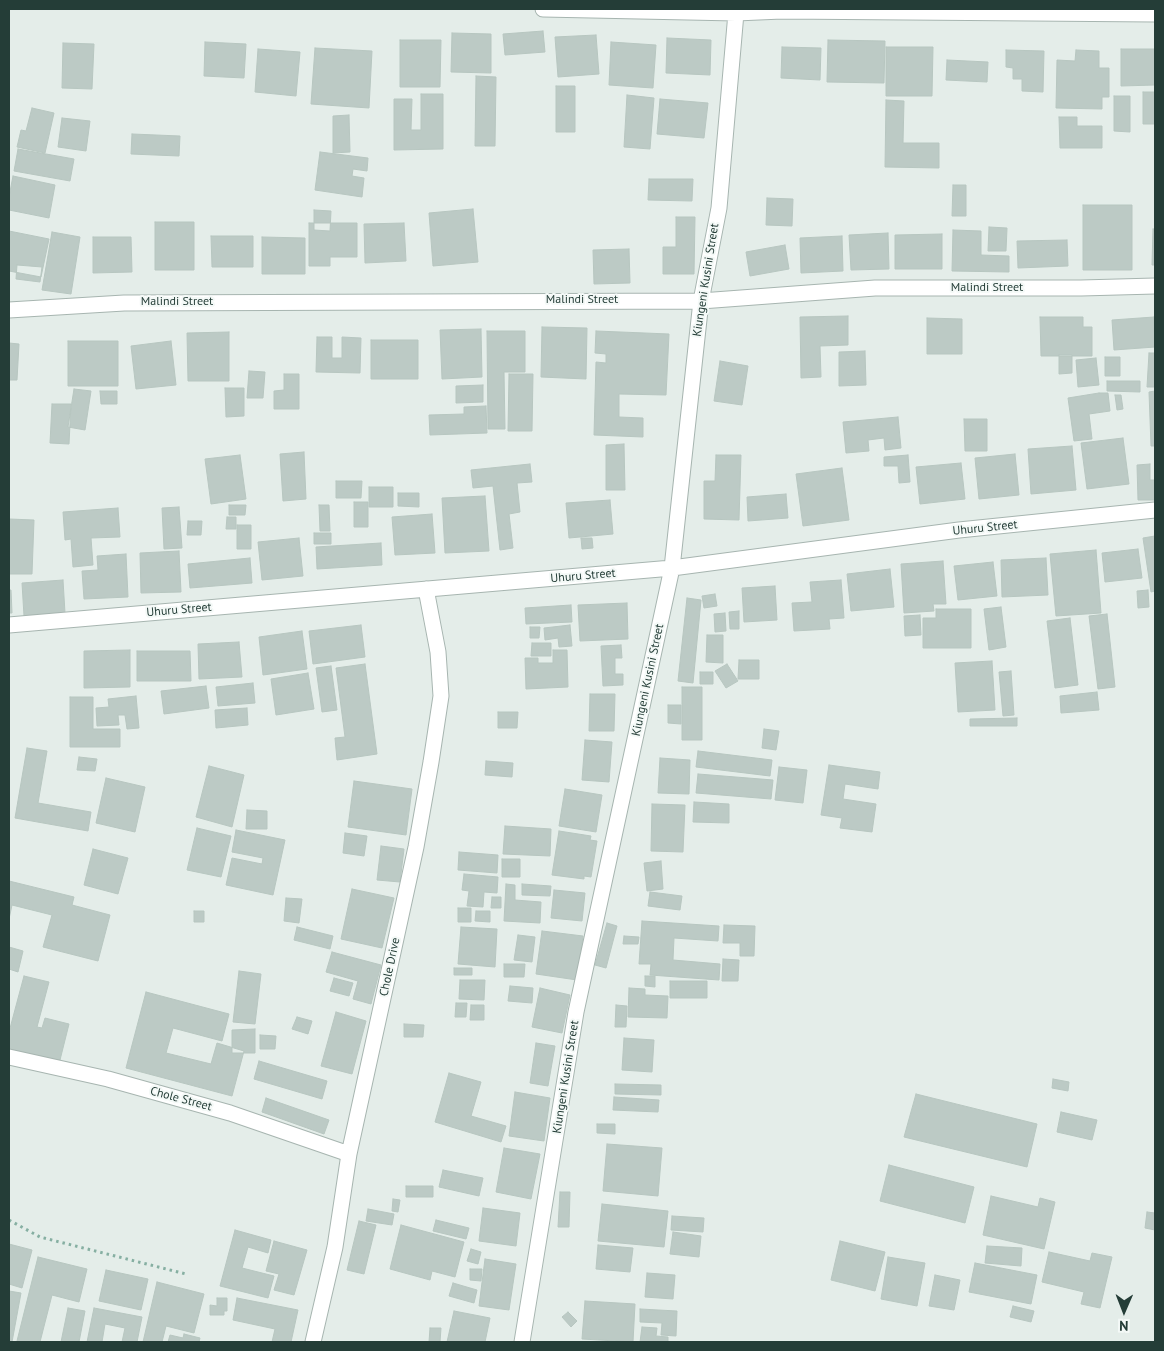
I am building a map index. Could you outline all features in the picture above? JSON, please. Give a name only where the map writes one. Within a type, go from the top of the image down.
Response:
[{"type":"street","points":[[543,9],[736,13],[782,10],[1155,14]]},
{"type":"street","name":"Kiungeni Kusini Street","points":[[522,1342],[576,1012],[672,568],[700,301],[718,208],[736,13]]},
{"type":"street","name":"Malindi Street","points":[[9,310],[124,302],[700,301],[875,288],[1155,286]]},
{"type":"street","name":"Uhuru Street","points":[[9,625],[672,568],[959,530],[1155,510]]},
{"type":"street","name":"Chole Drive","points":[[313,1342],[335,1247],[349,1154],[416,847],[441,696],[438,652],[426,589]]},
{"type":"street","name":"Chole Street","points":[[9,1057],[108,1079],[230,1113],[349,1154]]},
{"type":"path","points":[[9,1220],[40,1237],[186,1274]]},
{"type":"building","points":[[543,31],[545,52],[505,55],[503,34]]},
{"type":"building","points":[[452,33],[491,34],[491,73],[451,72]]},
{"type":"building","points":[[596,35],[599,74],[558,77],[555,37]]},
{"type":"building","points":[[667,38],[711,40],[710,75],[666,73]]},
{"type":"building","points":[[400,40],[441,40],[440,87],[400,87]]},
{"type":"building","points":[[828,40],[885,41],[884,83],[827,82]]},
{"type":"building","points":[[205,42],[246,44],[244,78],[204,76]]},
{"type":"building","points":[[611,42],[656,45],[653,88],[609,85]]},
{"type":"building","points":[[63,43],[94,44],[92,89],[62,88]]},
{"type":"building","points":[[782,47],[821,48],[820,80],[781,78]]},
{"type":"building","points":[[886,47],[933,47],[932,96],[886,96]]},
{"type":"building","points":[[315,48],[372,51],[369,108],[311,104]]},
{"type":"building","points":[[258,49],[300,52],[296,96],[255,92]]},
{"type":"building","points":[[1121,49],[1155,49],[1155,85],[1121,86]]},
{"type":"building","points":[[1006,50],[1044,51],[1043,92],[1022,91],[1022,79],[1013,79],[1013,68],[1006,67]]},
{"type":"building","points":[[1076,50],[1099,51],[1099,68],[1109,68],[1109,97],[1102,97],[1102,109],[1056,108],[1057,60],[1075,61]]},
{"type":"building","points":[[947,60],[988,62],[987,82],[946,80]]},
{"type":"building","points":[[476,76],[496,77],[495,146],[475,146]]},
{"type":"building","points":[[556,86],[575,86],[575,132],[556,132]]},
{"type":"building","points":[[1143,92],[1155,92],[1155,124],[1143,124]]},
{"type":"building","points":[[421,94],[443,94],[443,149],[394,150],[394,99],[412,99],[411,130],[421,130]]},
{"type":"building","points":[[627,95],[654,98],[650,149],[624,147]]},
{"type":"building","points":[[1114,96],[1130,96],[1130,132],[1114,131]]},
{"type":"building","points":[[660,99],[708,103],[704,138],[657,134]]},
{"type":"building","points":[[886,100],[904,101],[903,143],[939,143],[939,168],[885,167]]},
{"type":"building","points":[[32,108],[54,113],[45,153],[17,147],[21,130],[26,131]]},
{"type":"building","points":[[349,115],[350,152],[333,153],[333,116]]},
{"type":"building","points":[[1059,117],[1077,117],[1077,126],[1102,126],[1102,148],[1060,148]]},
{"type":"building","points":[[62,118],[90,121],[86,151],[58,147]]},
{"type":"building","points":[[132,134],[180,136],[179,156],[131,154]]},
{"type":"building","points":[[18,149],[74,159],[70,181],[14,171]]},
{"type":"building","points":[[320,152],[368,158],[367,171],[353,169],[352,176],[364,178],[362,197],[315,190]]},
{"type":"building","points":[[13,176],[55,185],[49,218],[9,210],[9,197]]},
{"type":"building","points":[[649,179],[693,179],[692,201],[648,200]]},
{"type":"building","points":[[953,185],[966,185],[966,216],[952,216]]},
{"type":"building","points":[[767,198],[793,199],[792,226],[766,225]]},
{"type":"building","points":[[1083,205],[1132,205],[1132,270],[1083,270]]},
{"type":"building","points":[[473,209],[478,262],[433,266],[429,213]]},
{"type":"building","points":[[314,210],[331,211],[330,231],[314,230]]},
{"type":"building","points":[[676,217],[695,217],[694,274],[663,274],[663,247],[676,247]]},
{"type":"building","points":[[155,222],[194,222],[194,270],[155,270]]},
{"type":"building","points":[[309,223],[357,223],[357,257],[330,257],[330,266],[309,266]]},
{"type":"building","points":[[404,223],[406,261],[365,263],[364,224]]},
{"type":"building","points":[[989,227],[1007,228],[1006,251],[988,251]]},
{"type":"building","points":[[1153,229],[1155,229],[1155,265],[1152,265]]},
{"type":"building","points":[[953,230],[981,231],[981,255],[1009,256],[1009,272],[952,271]]},
{"type":"building","points":[[9,231],[49,239],[41,277],[9,271]]},
{"type":"building","points":[[52,232],[80,237],[71,294],[42,290]]},
{"type":"building","points":[[888,233],[889,269],[851,270],[849,235]]},
{"type":"building","points":[[942,234],[942,269],[895,269],[895,235]]},
{"type":"building","points":[[211,236],[253,236],[253,267],[212,267]]},
{"type":"building","points":[[842,236],[843,271],[801,273],[800,238]]},
{"type":"building","points":[[93,237],[131,237],[132,272],[93,273]]},
{"type":"building","points":[[262,237],[305,238],[305,274],[262,274]]},
{"type":"building","points":[[1067,240],[1068,266],[1018,268],[1017,241]]},
{"type":"building","points":[[785,245],[789,269],[750,276],[746,252]]},
{"type":"building","points":[[629,249],[630,283],[594,284],[593,250]]},
{"type":"building","points":[[17,265],[42,267],[40,282],[16,279]]},
{"type":"building","points":[[848,316],[848,345],[820,346],[821,377],[801,378],[800,317]]},
{"type":"building","points":[[1040,317],[1083,317],[1083,327],[1092,327],[1092,356],[1041,356]]},
{"type":"building","points":[[1154,317],[1155,347],[1114,350],[1112,320]]},
{"type":"building","points":[[927,318],[962,319],[962,354],[927,354]]},
{"type":"building","points":[[542,327],[587,328],[586,379],[541,377]]},
{"type":"building","points":[[481,329],[482,377],[442,379],[440,330]]},
{"type":"building","points":[[487,331],[525,331],[525,372],[504,372],[505,429],[488,429]]},
{"type":"building","points":[[596,331],[669,334],[666,395],[619,394],[619,417],[643,418],[643,437],[594,435],[596,362],[606,363],[606,354],[595,353]]},
{"type":"building","points":[[229,332],[229,381],[188,381],[187,333]]},
{"type":"building","points":[[317,337],[332,337],[332,358],[342,358],[342,337],[361,338],[360,373],[316,372]]},
{"type":"building","points":[[371,340],[418,340],[418,379],[371,379]]},
{"type":"building","points":[[68,341],[118,341],[118,386],[68,386]]},
{"type":"building","points":[[171,341],[176,385],[136,389],[131,346]]},
{"type":"building","points":[[9,343],[19,344],[17,380],[9,380]]},
{"type":"building","points":[[865,351],[866,385],[839,386],[839,352]]},
{"type":"building","points":[[1149,353],[1155,353],[1155,387],[1147,387]]},
{"type":"building","points":[[1059,355],[1072,355],[1072,373],[1059,374]]},
{"type":"building","points":[[1105,357],[1120,357],[1120,376],[1105,376]]},
{"type":"building","points":[[1096,358],[1099,385],[1078,387],[1076,360]]},
{"type":"building","points":[[720,361],[748,366],[742,405],[714,401]]},
{"type":"building","points":[[249,371],[265,372],[263,398],[247,398]]},
{"type":"building","points":[[284,374],[299,374],[299,409],[274,409],[274,391],[284,390]]},
{"type":"building","points":[[509,374],[533,374],[532,431],[508,431]]},
{"type":"building","points":[[1107,381],[1140,381],[1140,392],[1107,391]]},
{"type":"building","points":[[483,385],[483,402],[456,403],[456,386]]},
{"type":"building","points":[[225,388],[244,388],[244,416],[226,417]]},
{"type":"building","points":[[74,389],[91,391],[85,430],[68,427]]},
{"type":"building","points":[[100,391],[117,391],[117,404],[101,404]]},
{"type":"building","points":[[1155,391],[1155,446],[1151,446],[1149,392]]},
{"type":"building","points":[[1108,393],[1110,411],[1089,414],[1092,439],[1074,441],[1068,398]]},
{"type":"building","points":[[1115,395],[1121,395],[1123,409],[1117,410]]},
{"type":"building","points":[[52,404],[71,404],[69,444],[50,443]]},
{"type":"building","points":[[486,406],[487,433],[430,435],[429,415],[464,414],[464,407]]},
{"type":"building","points":[[898,417],[901,448],[885,450],[884,438],[868,440],[869,451],[846,453],[843,422]]},
{"type":"building","points":[[964,419],[987,419],[987,451],[965,451]]},
{"type":"building","points":[[1123,438],[1129,484],[1087,489],[1081,443]]},
{"type":"building","points":[[624,444],[625,490],[606,490],[606,445]]},
{"type":"building","points":[[1072,446],[1076,490],[1031,494],[1028,449]]},
{"type":"building","points":[[304,452],[306,499],[283,501],[280,454]]},
{"type":"building","points":[[1015,454],[1019,495],[979,499],[975,458]]},
{"type":"building","points":[[240,455],[246,499],[211,504],[205,459]]},
{"type":"building","points":[[716,455],[741,455],[739,520],[704,519],[704,481],[715,481]]},
{"type":"building","points":[[908,455],[910,482],[899,483],[898,466],[884,466],[884,457]]},
{"type":"building","points":[[961,463],[965,499],[920,504],[916,467]]},
{"type":"building","points":[[530,464],[532,482],[517,483],[520,512],[509,514],[513,548],[500,550],[493,486],[473,488],[471,470]]},
{"type":"building","points":[[1150,464],[1150,480],[1155,480],[1155,500],[1138,500],[1137,465]]},
{"type":"building","points":[[842,468],[849,520],[803,526],[796,474]]},
{"type":"building","points":[[336,481],[362,481],[361,498],[336,498]]},
{"type":"building","points":[[369,487],[393,487],[393,507],[369,507]]},
{"type":"building","points":[[398,493],[419,493],[419,507],[398,506]]},
{"type":"building","points":[[786,494],[788,518],[748,521],[747,497]]},
{"type":"building","points":[[485,496],[489,551],[445,553],[442,498]]},
{"type":"building","points":[[610,500],[613,534],[569,538],[566,503]]},
{"type":"building","points":[[354,502],[368,502],[368,527],[354,527]]},
{"type":"building","points":[[229,505],[246,505],[245,515],[229,515]]},
{"type":"building","points":[[319,505],[329,505],[330,531],[320,531]]},
{"type":"building","points":[[179,507],[182,548],[164,549],[162,508]]},
{"type":"building","points":[[118,508],[120,537],[91,538],[93,565],[73,567],[71,539],[65,540],[63,512]]},
{"type":"building","points":[[432,514],[435,553],[395,555],[392,517]]},
{"type":"building","points":[[227,517],[236,517],[236,529],[226,529]]},
{"type":"building","points":[[9,519],[34,520],[32,574],[9,574]]},
{"type":"building","points":[[188,521],[202,521],[201,535],[187,535]]},
{"type":"building","points":[[237,525],[251,525],[251,549],[237,549]]},
{"type":"building","points":[[314,533],[331,533],[331,544],[314,544]]},
{"type":"building","points":[[1155,536],[1155,591],[1151,592],[1143,538]]},
{"type":"building","points":[[299,538],[303,576],[262,580],[258,542]]},
{"type":"building","points":[[581,538],[592,538],[593,548],[582,549]]},
{"type":"building","points":[[381,543],[382,565],[317,569],[316,547]]},
{"type":"building","points":[[1138,549],[1142,578],[1105,582],[1102,553]]},
{"type":"building","points":[[1096,550],[1101,613],[1056,616],[1050,554]]},
{"type":"building","points":[[179,551],[181,592],[141,593],[140,553]]},
{"type":"building","points":[[126,554],[128,597],[84,599],[82,571],[98,570],[97,556]]},
{"type":"building","points":[[250,558],[252,583],[190,588],[188,564]]},
{"type":"building","points":[[1046,558],[1048,595],[1002,597],[1001,560]]},
{"type":"building","points":[[943,561],[946,604],[933,604],[934,611],[904,613],[901,564]]},
{"type":"building","points":[[993,562],[997,596],[958,600],[954,566]]},
{"type":"building","points":[[890,569],[894,607],[851,611],[847,574]]},
{"type":"building","points":[[63,580],[65,613],[24,616],[22,583]]},
{"type":"building","points":[[841,580],[844,618],[829,619],[830,629],[794,631],[792,603],[812,602],[810,582]]},
{"type":"building","points":[[775,586],[777,620],[744,622],[742,588]]},
{"type":"building","points":[[9,590],[11,590],[12,613],[9,613]]},
{"type":"building","points":[[1148,590],[1149,607],[1138,608],[1137,591]]},
{"type":"building","points":[[715,594],[717,606],[704,608],[702,596]]},
{"type":"building","points":[[687,598],[701,600],[693,683],[678,681]]},
{"type":"building","points":[[627,603],[628,639],[580,641],[578,605]]},
{"type":"building","points":[[571,605],[572,622],[526,624],[525,608]]},
{"type":"building","points":[[1001,607],[1006,647],[989,650],[984,609]]},
{"type":"building","points":[[936,609],[971,609],[971,648],[923,648],[923,618],[936,618]]},
{"type":"building","points":[[739,611],[739,629],[730,629],[729,612]]},
{"type":"building","points":[[725,613],[726,631],[715,632],[714,614]]},
{"type":"building","points":[[1107,614],[1115,687],[1098,689],[1089,616]]},
{"type":"building","points":[[920,615],[921,635],[905,636],[904,616]]},
{"type":"building","points":[[1070,618],[1078,685],[1055,688],[1047,621]]},
{"type":"building","points":[[361,625],[365,657],[313,664],[309,631]]},
{"type":"building","points":[[570,625],[572,646],[559,647],[558,638],[545,640],[544,628]]},
{"type":"building","points":[[530,627],[540,627],[539,638],[530,638]]},
{"type":"building","points":[[302,631],[307,669],[263,675],[259,637]]},
{"type":"building","points":[[707,635],[723,635],[723,663],[706,662]]},
{"type":"building","points":[[239,642],[242,677],[199,679],[198,644]]},
{"type":"building","points":[[532,643],[551,643],[551,656],[531,656]]},
{"type":"building","points":[[621,645],[622,658],[615,658],[615,674],[623,674],[623,685],[603,686],[601,646]]},
{"type":"building","points":[[130,650],[130,687],[84,688],[84,651]]},
{"type":"building","points":[[553,650],[567,650],[568,687],[526,689],[525,658],[538,658],[538,663],[553,663]]},
{"type":"building","points":[[137,651],[190,651],[191,681],[137,681]]},
{"type":"building","points":[[739,660],[759,660],[759,679],[738,679]]},
{"type":"building","points":[[992,661],[995,710],[958,712],[955,663]]},
{"type":"building","points":[[365,664],[377,754],[337,760],[335,738],[345,737],[336,668]]},
{"type":"building","points":[[727,664],[738,681],[726,688],[715,671]]},
{"type":"building","points":[[331,666],[337,710],[322,712],[316,668]]},
{"type":"building","points":[[1011,671],[1014,715],[1003,716],[999,672]]},
{"type":"building","points":[[700,672],[713,672],[713,684],[700,684]]},
{"type":"building","points":[[308,673],[314,709],[276,715],[271,679]]},
{"type":"building","points":[[253,683],[255,703],[218,706],[216,687]]},
{"type":"building","points":[[206,686],[209,708],[164,714],[161,691]]},
{"type":"building","points":[[682,687],[702,687],[702,740],[682,740]]},
{"type":"building","points":[[1097,692],[1099,710],[1061,713],[1060,696]]},
{"type":"building","points":[[590,694],[615,694],[614,731],[589,731]]},
{"type":"building","points":[[136,696],[139,728],[127,729],[125,715],[118,715],[119,725],[97,726],[96,708],[109,707],[108,699]]},
{"type":"building","points":[[70,697],[93,697],[93,729],[120,729],[120,747],[70,747]]},
{"type":"building","points":[[668,705],[681,705],[681,724],[668,723]]},
{"type":"building","points":[[247,708],[248,725],[216,728],[215,710]]},
{"type":"building","points":[[498,712],[518,712],[517,728],[498,728]]},
{"type":"building","points":[[1017,718],[1017,726],[970,726],[970,719]]},
{"type":"building","points":[[764,729],[779,731],[776,750],[762,748]]},
{"type":"building","points":[[585,740],[612,742],[609,782],[582,780]]},
{"type":"building","points":[[27,748],[47,751],[38,803],[91,812],[88,831],[15,818]]},
{"type":"building","points":[[698,751],[772,760],[770,776],[696,767]]},
{"type":"building","points":[[79,757],[97,759],[95,771],[77,770]]},
{"type":"building","points":[[660,758],[690,760],[689,794],[658,793]]},
{"type":"building","points":[[486,761],[513,763],[512,777],[485,775]]},
{"type":"building","points":[[829,765],[880,772],[878,789],[845,784],[843,799],[876,804],[872,832],[840,828],[842,818],[821,815]]},
{"type":"building","points":[[209,766],[244,775],[232,827],[196,817]]},
{"type":"building","points":[[779,767],[807,770],[803,803],[775,800]]},
{"type":"building","points":[[698,774],[773,780],[771,799],[696,793]]},
{"type":"building","points":[[106,778],[145,787],[135,832],[96,823]]},
{"type":"building","points":[[354,781],[412,789],[406,835],[348,827]]},
{"type":"building","points":[[565,789],[602,795],[596,832],[559,826]]},
{"type":"building","points":[[694,802],[729,804],[729,823],[693,822]]},
{"type":"building","points":[[652,804],[685,805],[683,852],[651,851]]},
{"type":"building","points":[[247,810],[267,811],[267,829],[246,829]]},
{"type":"building","points":[[505,826],[551,829],[550,856],[503,854]]},
{"type":"building","points":[[197,828],[231,836],[221,877],[187,870]]},
{"type":"building","points":[[236,830],[285,840],[273,895],[226,885],[232,858],[262,864],[263,858],[232,852]]},
{"type":"building","points":[[559,831],[591,836],[590,840],[597,841],[591,877],[584,876],[584,879],[552,875]]},
{"type":"building","points":[[345,833],[367,836],[364,856],[343,853]]},
{"type":"building","points":[[381,846],[404,849],[400,882],[377,880]]},
{"type":"building","points":[[93,849],[128,858],[118,894],[84,885]]},
{"type":"building","points":[[459,852],[498,855],[497,873],[458,870]]},
{"type":"building","points":[[502,859],[520,859],[520,877],[502,877]]},
{"type":"building","points":[[661,861],[663,889],[647,891],[644,863]]},
{"type":"building","points":[[464,874],[498,877],[497,893],[484,892],[483,907],[467,906],[469,891],[462,890]]},
{"type":"building","points":[[9,881],[74,897],[72,905],[110,915],[98,961],[43,947],[52,915],[12,905],[9,919]]},
{"type":"building","points":[[506,884],[515,885],[515,900],[541,902],[540,923],[504,921]]},
{"type":"building","points":[[522,884],[551,886],[550,896],[522,895]]},
{"type":"building","points":[[352,889],[394,898],[382,948],[341,939]]},
{"type":"building","points":[[554,890],[585,893],[582,921],[551,918]]},
{"type":"building","points":[[650,892],[682,896],[680,910],[648,906]]},
{"type":"building","points":[[492,897],[501,897],[501,908],[491,908]]},
{"type":"building","points":[[286,898],[302,899],[299,923],[284,921]]},
{"type":"building","points":[[458,908],[471,908],[471,922],[458,922]]},
{"type":"building","points":[[194,911],[204,911],[204,922],[194,922]]},
{"type":"building","points":[[476,911],[490,911],[490,922],[475,921]]},
{"type":"building","points":[[642,921],[719,926],[718,941],[674,938],[673,960],[720,964],[719,980],[650,975],[651,964],[639,964]]},
{"type":"building","points":[[607,923],[617,926],[606,968],[595,965]]},
{"type":"building","points":[[724,925],[755,926],[754,956],[740,956],[740,943],[723,943]]},
{"type":"building","points":[[297,927],[333,936],[330,949],[294,940]]},
{"type":"building","points":[[461,927],[497,929],[495,967],[458,964]]},
{"type":"building","points":[[542,931],[583,936],[577,980],[536,974]]},
{"type":"building","points":[[518,935],[535,937],[532,962],[514,960]]},
{"type":"building","points":[[624,936],[639,937],[638,944],[623,944]]},
{"type":"building","points":[[9,947],[23,951],[18,972],[9,969]]},
{"type":"building","points":[[332,952],[381,965],[371,1004],[353,999],[358,981],[326,972]]},
{"type":"building","points":[[723,959],[739,960],[738,981],[722,981]]},
{"type":"building","points":[[504,964],[525,964],[524,977],[504,977]]},
{"type":"building","points":[[454,968],[472,968],[472,975],[454,975]]},
{"type":"building","points":[[239,971],[261,974],[255,1024],[233,1022]]},
{"type":"building","points":[[24,976],[49,982],[37,1027],[42,1028],[45,1018],[69,1024],[59,1064],[9,1050],[9,1032]]},
{"type":"building","points":[[645,976],[655,976],[655,987],[645,986]]},
{"type":"building","points":[[334,978],[353,983],[349,996],[330,991]]},
{"type":"building","points":[[460,980],[485,980],[484,1000],[459,999]]},
{"type":"building","points":[[670,981],[707,981],[707,998],[670,998]]},
{"type":"building","points":[[510,986],[533,988],[532,1003],[508,1001]]},
{"type":"building","points":[[540,988],[570,995],[562,1033],[532,1027]]},
{"type":"building","points":[[629,988],[645,989],[645,995],[668,996],[667,1018],[628,1017]]},
{"type":"building","points":[[146,992],[229,1014],[222,1041],[173,1028],[166,1053],[211,1064],[217,1043],[244,1051],[232,1096],[126,1068]]},
{"type":"building","points":[[456,1003],[467,1003],[466,1017],[455,1017]]},
{"type":"building","points":[[471,1005],[484,1005],[484,1020],[470,1020]]},
{"type":"building","points":[[616,1005],[627,1006],[626,1027],[615,1027]]},
{"type":"building","points":[[336,1012],[366,1021],[352,1074],[321,1066]]},
{"type":"building","points":[[297,1017],[312,1021],[308,1034],[292,1029]]},
{"type":"building","points":[[404,1024],[424,1025],[423,1037],[404,1037]]},
{"type":"building","points":[[255,1029],[255,1053],[232,1053],[232,1030]]},
{"type":"building","points":[[260,1035],[276,1036],[275,1049],[260,1049]]},
{"type":"building","points":[[624,1038],[654,1040],[652,1072],[622,1070]]},
{"type":"building","points":[[536,1043],[555,1046],[548,1086],[530,1083]]},
{"type":"building","points":[[259,1061],[327,1081],[322,1099],[254,1079]]},
{"type":"building","points":[[449,1073],[481,1082],[471,1116],[506,1126],[501,1142],[435,1122]]},
{"type":"building","points":[[1053,1079],[1069,1082],[1068,1091],[1052,1088]]},
{"type":"building","points":[[615,1084],[661,1085],[661,1095],[615,1094]]},
{"type":"building","points":[[515,1092],[550,1098],[544,1141],[509,1136]]},
{"type":"building","points":[[916,1094],[1037,1124],[1027,1167],[904,1137]]},
{"type":"building","points":[[614,1097],[659,1100],[658,1112],[613,1110]]},
{"type":"building","points":[[266,1098],[329,1120],[324,1134],[262,1112]]},
{"type":"building","points":[[1061,1112],[1097,1120],[1092,1140],[1057,1132]]},
{"type":"building","points":[[597,1124],[615,1124],[615,1134],[597,1133]]},
{"type":"building","points":[[607,1144],[662,1148],[658,1196],[603,1191]]},
{"type":"building","points":[[504,1148],[540,1154],[531,1199],[496,1192]]},
{"type":"building","points":[[889,1165],[974,1187],[965,1223],[880,1201]]},
{"type":"building","points":[[443,1170],[483,1178],[479,1196],[439,1187]]},
{"type":"building","points":[[406,1186],[433,1186],[433,1197],[406,1197]]},
{"type":"building","points":[[560,1192],[570,1192],[569,1227],[558,1227]]},
{"type":"building","points":[[991,1196],[1038,1207],[1040,1198],[1055,1202],[1044,1249],[983,1235]]},
{"type":"building","points":[[393,1199],[400,1200],[398,1212],[392,1211]]},
{"type":"building","points":[[602,1204],[668,1211],[664,1247],[598,1241]]},
{"type":"building","points":[[483,1208],[520,1213],[516,1246],[479,1241]]},
{"type":"building","points":[[368,1209],[394,1214],[392,1225],[366,1221]]},
{"type":"building","points":[[1147,1212],[1155,1213],[1155,1230],[1145,1228]]},
{"type":"building","points":[[672,1216],[704,1218],[703,1232],[671,1230]]},
{"type":"building","points":[[436,1220],[469,1228],[466,1239],[433,1231]]},
{"type":"building","points":[[359,1221],[376,1225],[364,1274],[347,1270]]},
{"type":"building","points":[[401,1225],[464,1242],[455,1277],[432,1271],[430,1280],[390,1269]]},
{"type":"building","points":[[235,1230],[271,1240],[268,1253],[248,1247],[242,1268],[274,1276],[268,1298],[220,1286]]},
{"type":"building","points":[[673,1232],[701,1236],[699,1257],[670,1254]]},
{"type":"building","points":[[274,1241],[307,1250],[294,1295],[274,1290],[279,1274],[266,1271]]},
{"type":"building","points":[[840,1241],[885,1252],[875,1291],[831,1280]]},
{"type":"building","points":[[9,1244],[32,1250],[22,1288],[9,1284]]},
{"type":"building","points":[[598,1245],[633,1248],[630,1272],[596,1269]]},
{"type":"building","points":[[987,1246],[1022,1248],[1021,1266],[985,1263]]},
{"type":"building","points":[[471,1249],[481,1252],[478,1264],[467,1261]]},
{"type":"building","points":[[1049,1252],[1090,1261],[1092,1253],[1112,1257],[1100,1308],[1081,1304],[1084,1292],[1042,1282]]},
{"type":"building","points":[[38,1257],[87,1269],[79,1302],[52,1295],[40,1342],[17,1341]]},
{"type":"building","points":[[888,1257],[925,1263],[917,1306],[881,1299]]},
{"type":"building","points":[[485,1259],[516,1264],[509,1310],[479,1306]]},
{"type":"building","points":[[975,1263],[1037,1275],[1031,1304],[969,1292]]},
{"type":"building","points":[[470,1269],[482,1269],[481,1281],[470,1280]]},
{"type":"building","points":[[106,1270],[148,1279],[141,1310],[99,1301]]},
{"type":"building","points":[[647,1273],[675,1275],[673,1299],[645,1297]]},
{"type":"building","points":[[935,1275],[960,1280],[954,1310],[929,1306]]},
{"type":"building","points":[[157,1282],[204,1294],[194,1333],[166,1326],[162,1342],[143,1342]]},
{"type":"building","points":[[453,1283],[477,1290],[474,1303],[449,1296]]},
{"type":"building","points":[[9,1291],[21,1293],[12,1342],[9,1342]]},
{"type":"building","points":[[217,1298],[227,1298],[227,1311],[224,1311],[224,1315],[210,1315],[210,1305],[217,1306]]},
{"type":"building","points":[[237,1298],[298,1310],[291,1342],[272,1342],[275,1329],[233,1320]]},
{"type":"building","points":[[585,1301],[635,1304],[633,1342],[582,1339]]},
{"type":"building","points":[[1013,1306],[1034,1311],[1031,1322],[1010,1317]]},
{"type":"building","points":[[68,1308],[85,1311],[79,1342],[61,1342]]},
{"type":"building","points":[[94,1308],[142,1317],[137,1342],[122,1342],[125,1328],[105,1324],[102,1342],[87,1342]]},
{"type":"building","points":[[640,1309],[677,1311],[676,1336],[661,1335],[662,1323],[640,1322]]},
{"type":"building","points":[[454,1311],[490,1318],[485,1342],[447,1342]]},
{"type":"building","points":[[568,1312],[577,1321],[571,1327],[562,1317]]},
{"type":"building","points":[[642,1327],[657,1328],[656,1336],[668,1337],[668,1342],[640,1342]]},
{"type":"building","points":[[430,1328],[441,1328],[440,1342],[429,1342]]},
{"type":"building","points":[[184,1334],[200,1338],[199,1342],[168,1342],[170,1335],[183,1338]]}]
